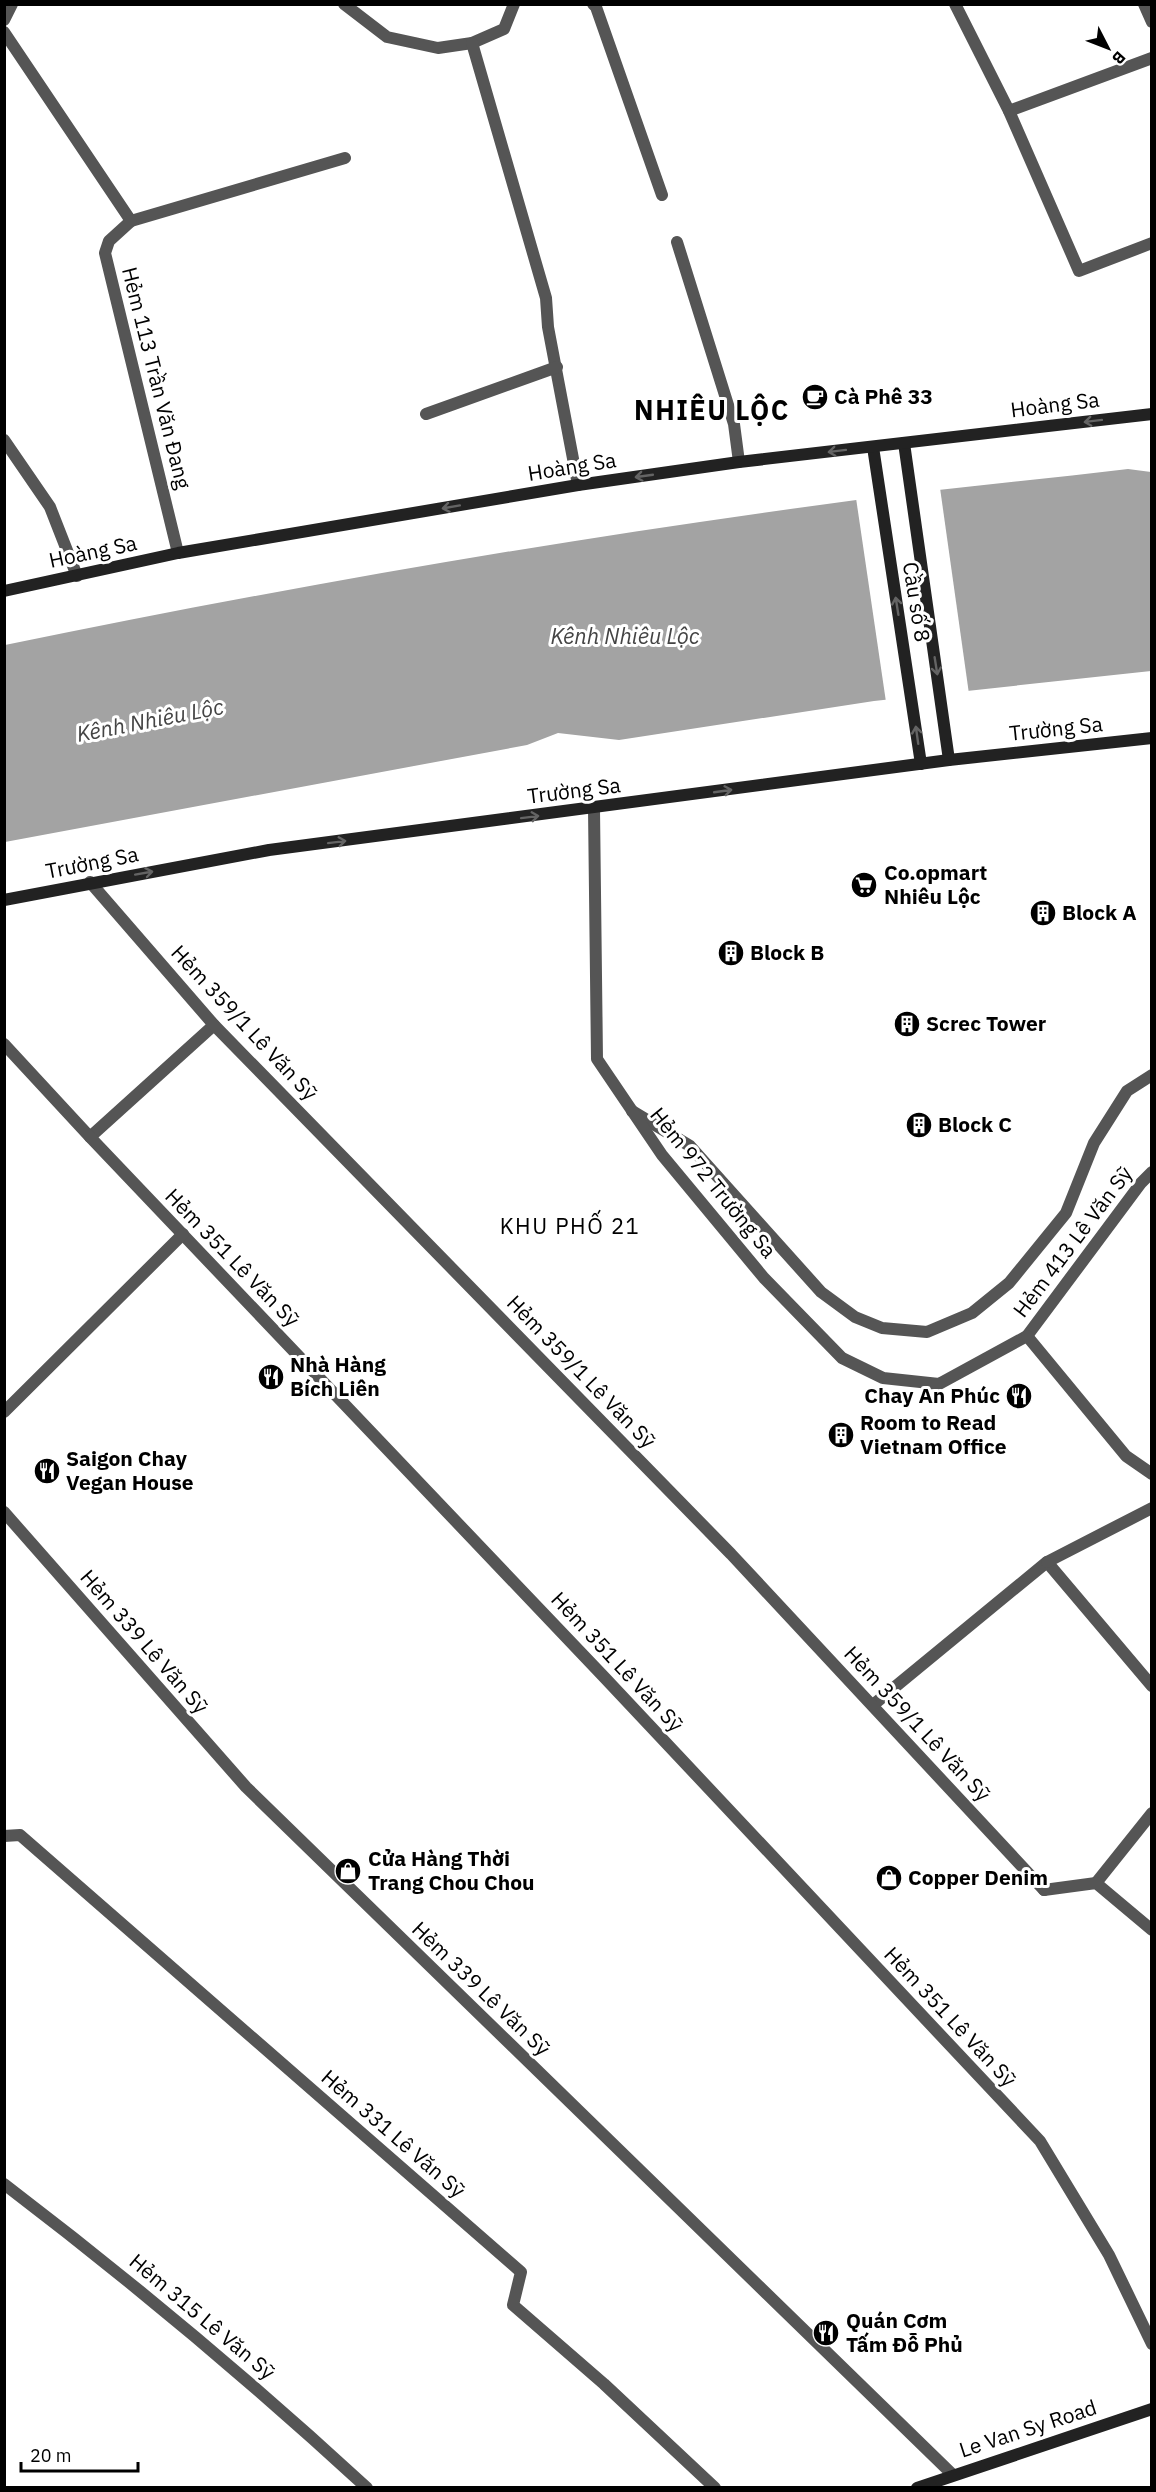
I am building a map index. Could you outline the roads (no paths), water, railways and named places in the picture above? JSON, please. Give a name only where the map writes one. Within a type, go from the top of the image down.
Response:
[{"type":"street","points":[[4,20],[12,4]]},
{"type":"street","points":[[344,4],[387,37],[438,48],[472,43],[504,29],[514,4]]},
{"type":"street","points":[[593,4],[596,7],[662,195]]},
{"type":"street","points":[[955,4],[1009,111],[1079,271],[1152,243]]},
{"type":"street","points":[[1144,4],[1152,22]]},
{"type":"street","points":[[4,32],[130,221]]},
{"type":"street","points":[[472,43],[546,298],[548,327],[578,485]]},
{"type":"street","points":[[1009,111],[1152,58]]},
{"type":"street","name":"Hẻm 113 Trần Văn Đang","points":[[178,553],[105,254],[109,242],[130,221],[345,158]]},
{"type":"street","points":[[677,242],[734,424],[739,462]]},
{"type":"street","points":[[426,414],[557,367]]},
{"type":"street","name":"Hoàng Sa","points":[[4,591],[178,553],[578,485],[739,462],[1152,414]]},
{"type":"street","points":[[4,440],[50,507],[77,576]]},
{"type":"street","name":"Cầu số 8","points":[[904,443],[950,760]]},
{"type":"street","name":"Cầu số 8","points":[[873,447],[921,764]]},
{"type":"street","name":"Trường Sa","points":[[4,900],[269,850],[594,809],[950,760],[1152,738]]},
{"type":"street","name":"Hẻm 972 Trường Sa","points":[[594,809],[597,1059],[662,1155],[764,1278],[842,1358],[883,1378],[939,1384],[1027,1336]]},
{"type":"street","name":"Hẻm 359/1 Lê Văn Sỹ","points":[[90,882],[214,1025],[731,1554],[1044,1890],[1096,1883]]},
{"type":"street","points":[[90,1137],[214,1025]]},
{"type":"street","name":"Hẻm 351 Lê Văn Sỹ","points":[[4,1044],[1040,2141],[1109,2255],[1152,2344]]},
{"type":"street","points":[[631,1110],[690,1146],[821,1292],[855,1317],[882,1328],[927,1332],[972,1313],[1009,1283],[1066,1213],[1095,1143],[1127,1091],[1152,1075]]},
{"type":"street","name":"Hẻm 413 Lê Văn Sỹ","points":[[1027,1336],[1141,1183],[1152,1173]]},
{"type":"street","points":[[4,1412],[183,1234]]},
{"type":"street","points":[[1027,1336],[1126,1456],[1152,1474]]},
{"type":"street","points":[[873,1705],[1047,1563],[1152,1508]]},
{"type":"street","name":"Hẻm 339 Lê Văn Sỹ","points":[[4,1512],[246,1787],[952,2474]]},
{"type":"street","points":[[1047,1563],[1152,1686]]},
{"type":"street","points":[[1152,1813],[1096,1883],[1152,1930]]},
{"type":"street","name":"Hẻm 331 Lê Văn Sỹ","points":[[4,1836],[20,1834],[521,2271],[513,2305],[604,2384],[715,2487]]},
{"type":"street","name":"Hẻm 315 Lê Văn Sỹ","points":[[4,2184],[113,2268],[303,2428],[368,2487]]},
{"type":"street","name":"Le Van Sy Road","points":[[917,2487],[1152,2409]]},
{"type":"water","name":"Kênh Nhiêu Lộc","points":[[1128,469],[1151,472],[1151,671],[874,701],[619,740],[558,733],[527,745],[5,842],[5,645],[209,605],[517,550],[865,499]]},
{"type":"place","name":"Cà Phê 33","points":[[815,397]]},
{"type":"place","name":"Co.opmart Nhiêu Lộc","points":[[864,885]]},
{"type":"place","name":"Block A","points":[[1043,913]]},
{"type":"place","name":"Block B","points":[[731,953]]},
{"type":"place","name":"Screc Tower","points":[[907,1024]]},
{"type":"place","name":"Block C","points":[[919,1125]]},
{"type":"place","name":"Nhà Hàng Bích Liên","points":[[271,1377]]},
{"type":"place","name":"Chay An Phúc","points":[[1019,1396]]},
{"type":"place","name":"Room to Read Vietnam Office","points":[[841,1435]]},
{"type":"place","name":"Saigon Chay Vegan House","points":[[47,1471]]},
{"type":"place","name":"Cửa Hàng Thời Trang Chou Chou","points":[[348,1871]]},
{"type":"place","name":"Copper Denim","points":[[889,1878]]},
{"type":"place","name":"Quán Cơm Tấm Đỗ Phủ","points":[[826,2333]]},
{"type":"district","name":"NHIÊU LỘC","points":[[712,411]]},
{"type":"district","name":"KHU PHỐ 21","points":[[570,1226]]}]
